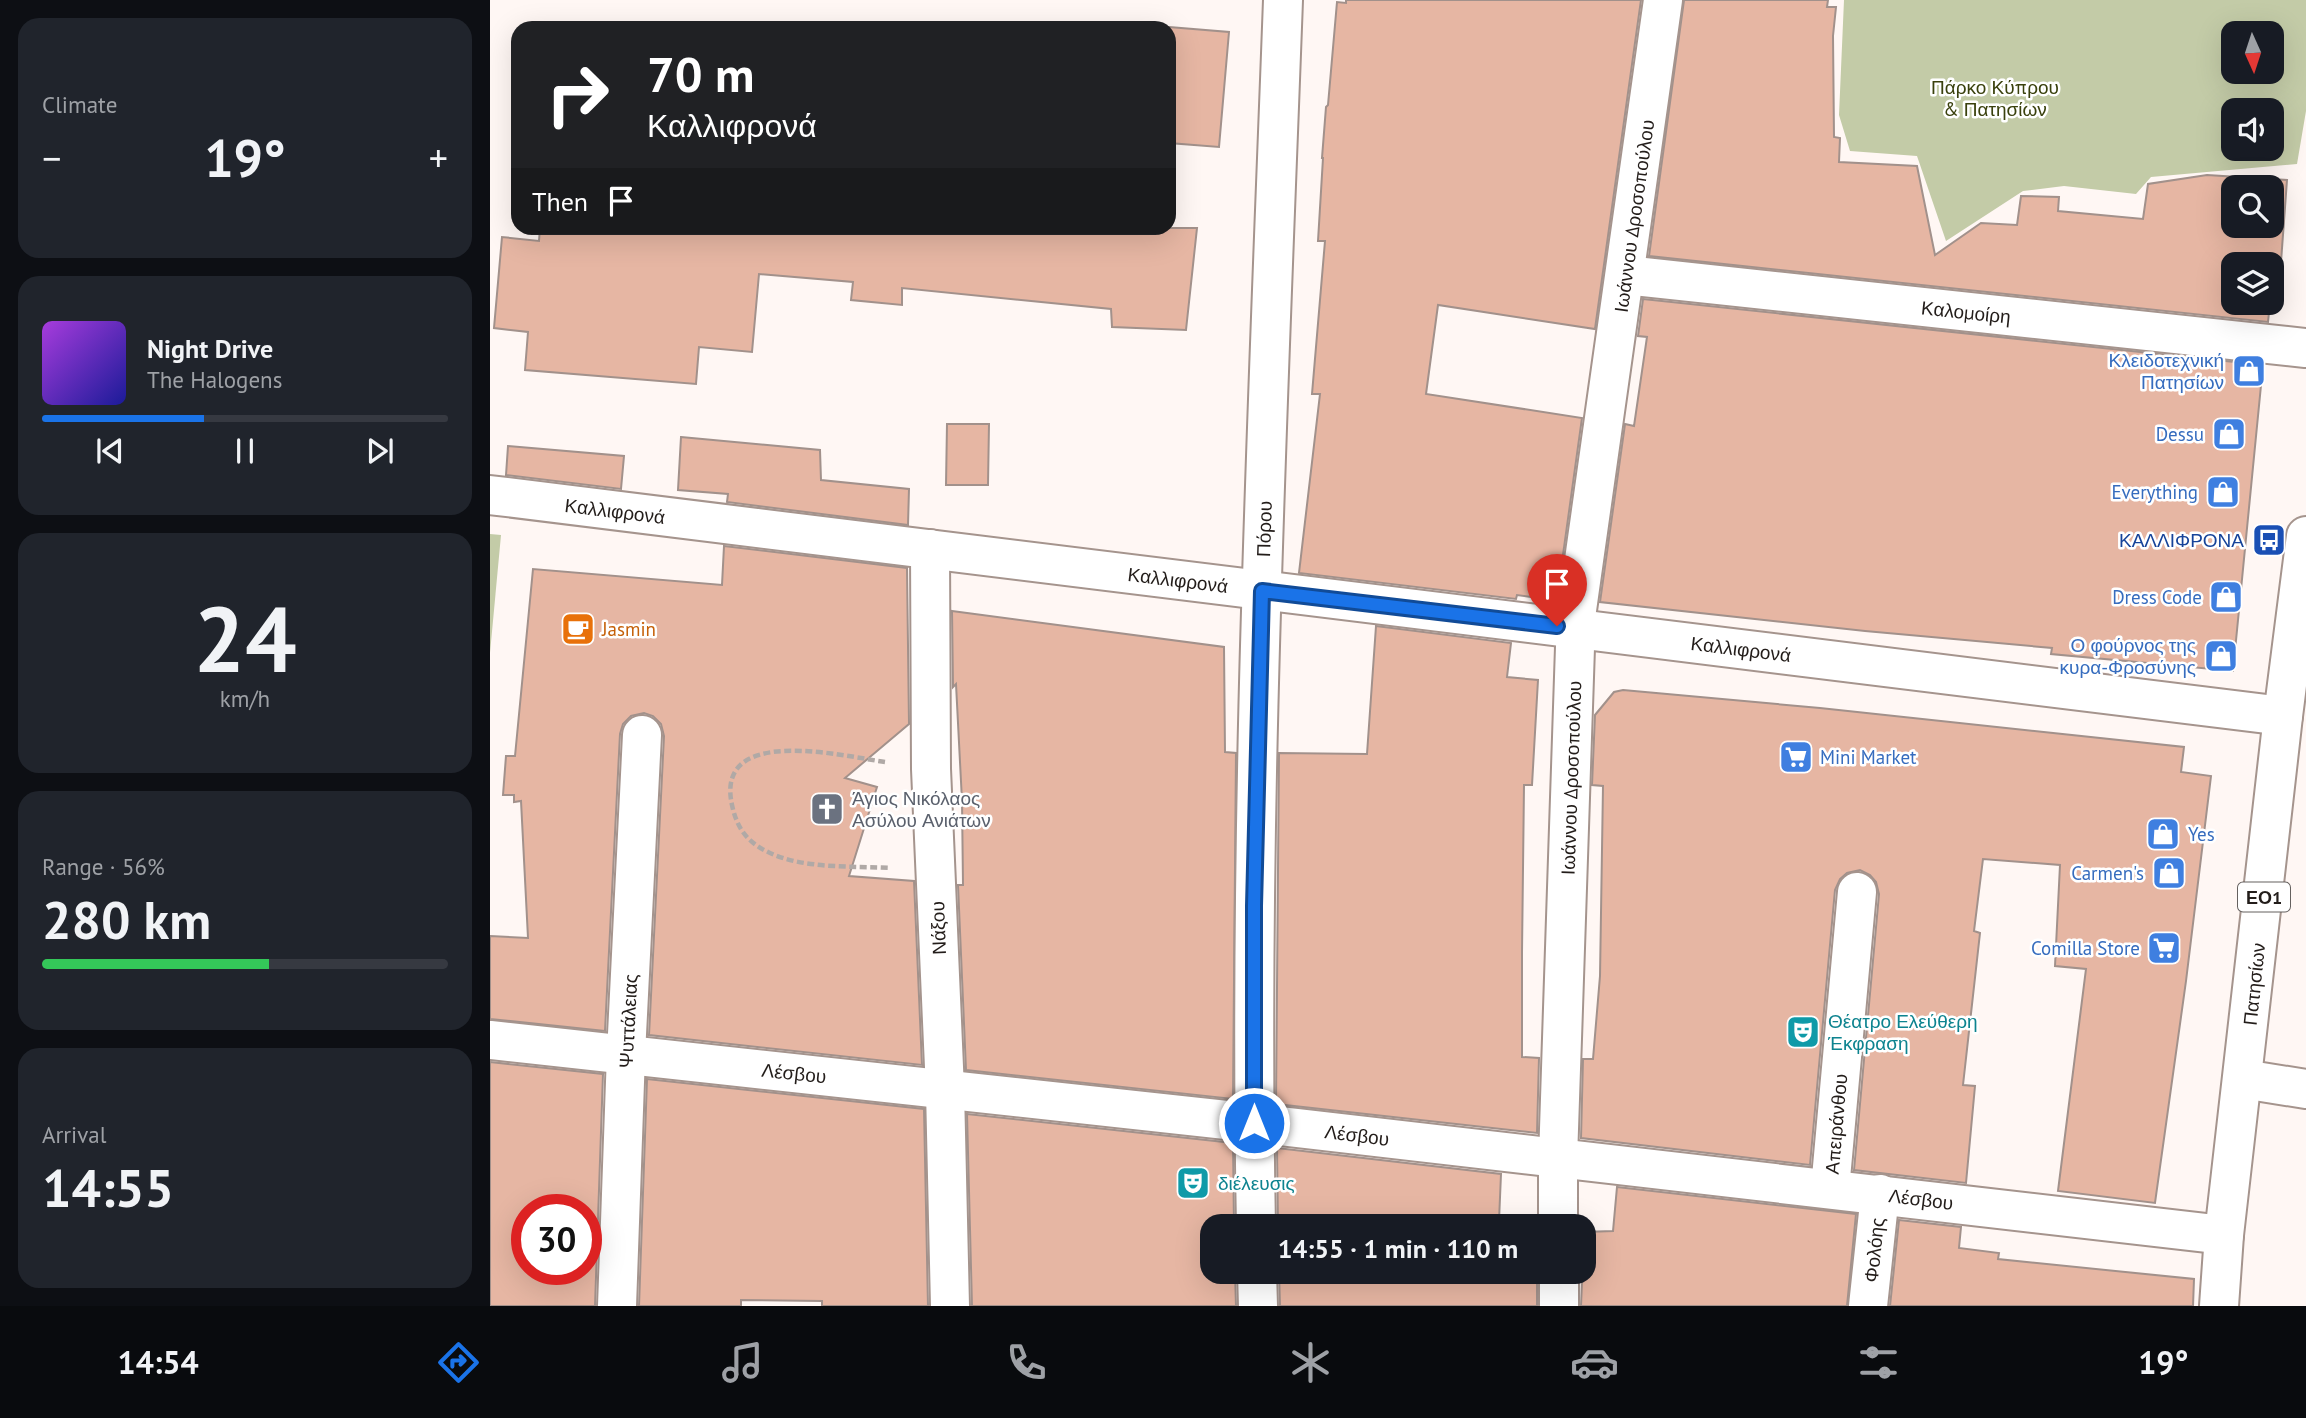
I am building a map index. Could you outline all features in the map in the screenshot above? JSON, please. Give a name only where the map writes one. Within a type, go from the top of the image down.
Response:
[{"type":"street","name":"Πόρου","points":[[1256,1214],[1254,906],[1283,0]]},
{"type":"street","name":"Ιωάννου Δροσοπούλου","points":[[1558,1214],[1576,629],[1663,0]]},
{"type":"street","name":"Καλομοίρη","points":[[1625,275],[2306,348]]},
{"type":"street","name":"Καλλιφρονά","points":[[490,495],[2283,716]]},
{"type":"street","name":"Πατησίων","points":[[2219,1306],[2224,1235],[2283,716],[2301,626],[2306,536]]},
{"type":"street","name":"Νάξου","points":[[930,550],[931,769],[945,1090],[950,1306]]},
{"type":"street","name":"Ψυττάλειας","points":[[617,1306],[642,735]]},
{"type":"street","name":"Απειράνθου","points":[[1830,1189],[1857,892]]},
{"type":"street","name":"Λέσβου","points":[[490,1040],[1254,1123],[2224,1235]]},
{"type":"street","points":[[2243,1079],[2306,1089]]},
{"type":"street","name":"Φολόης","points":[[1868,1306],[1880,1194]]},
{"type":"street","points":[[1257,1284],[1258,1306]]},
{"type":"street","points":[[1559,1284],[1559,1306]]},
{"type":"path","points":[[931,769],[792,750],[751,756],[737,768],[730,784],[738,825],[750,843],[772,854],[814,864],[936,869]]},
{"type":"green space","name":"Πάρκο Κύπρου & Πατησίων","points":[[1844,0],[2306,0],[2306,111],[2297,164],[2151,177],[2136,194],[2064,186],[2023,191],[1946,241],[1917,156],[1850,151],[1839,115]]},
{"type":"green space","points":[[490,534],[501,535],[490,653]]},
{"type":"building","points":[[1346,0],[1641,0],[1595,329],[1438,305],[1426,394],[1582,418],[1557,598],[1517,595],[1516,599],[1299,573],[1320,394],[1312,394],[1325,241],[1318,241],[1326,107],[1337,2],[1346,3]]},
{"type":"building","points":[[1684,0],[1828,0],[1827,7],[1836,7],[1833,36],[1834,137],[1840,138],[1839,162],[1917,166],[1935,255],[1981,223],[2017,225],[2021,196],[2059,197],[2058,211],[2143,219],[2148,184],[2207,175],[2221,176],[2221,238],[2283,238],[2282,252],[2221,252],[2221,315],[2269,315],[2268,322],[1649,256]]},
{"type":"building","points":[[1176,28],[1229,32],[1219,147],[1176,144]]},
{"type":"building","points":[[2284,180],[2287,180],[2284,221]]},
{"type":"building","points":[[1176,228],[1197,228],[1186,330],[1112,327],[1111,309],[902,288],[902,305],[851,300],[853,282],[759,274],[752,352],[699,347],[696,384],[525,370],[528,332],[494,328],[502,237],[539,241],[539,235],[1176,235]]},
{"type":"building","points":[[1643,299],[2263,365],[2233,671],[2051,654],[2052,648],[1600,602],[1625,424],[1634,426],[1647,337],[1638,336]]},
{"type":"building","points":[[947,424],[989,424],[988,485],[946,485]]},
{"type":"building","points":[[681,437],[820,450],[821,480],[909,489],[908,525],[727,502],[728,494],[678,490]]},
{"type":"building","points":[[508,446],[624,456],[621,489],[506,475]]},
{"type":"building","points":[[724,546],[907,568],[909,724],[845,778],[877,787],[849,876],[914,881],[922,1065],[649,1035],[664,736],[661,724],[653,716],[644,713],[631,716],[623,724],[620,734],[605,1031],[490,1019],[490,936],[528,938],[521,801],[514,802],[514,795],[503,795],[506,756],[515,756],[533,569],[722,585]]},
{"type":"building","points":[[952,611],[1224,647],[1225,752],[1236,753],[1233,1099],[966,1070],[958,885],[963,885],[962,801],[956,684],[953,687]]},
{"type":"building","points":[[1376,626],[1511,643],[1507,677],[1538,680],[1532,785],[1524,785],[1522,952],[1522,1057],[1539,1058],[1537,1133],[1276,1104],[1279,753],[1367,754]]},
{"type":"building","points":[[1623,690],[2184,747],[2181,772],[2211,776],[2155,1203],[2058,1191],[2086,969],[2055,966],[2060,865],[1983,859],[1974,931],[1980,933],[1963,1085],[1975,1086],[1966,1183],[1854,1170],[1879,894],[1876,882],[1860,870],[1847,873],[1840,879],[1835,890],[1810,1165],[1581,1138],[1583,1059],[1593,1059],[1600,976],[1603,786],[1592,785],[1595,715],[1614,692]]},
{"type":"building","points":[[490,1062],[603,1074],[599,1194],[511,1194],[511,1285],[596,1285],[595,1306],[490,1306]]},
{"type":"building","points":[[647,1079],[924,1109],[928,1306],[822,1306],[822,1301],[741,1300],[741,1306],[639,1306]]},
{"type":"building","points":[[967,1114],[1233,1143],[1234,1214],[1200,1214],[1200,1284],[1235,1284],[1236,1306],[972,1306]]},
{"type":"building","points":[[1277,1148],[1501,1174],[1499,1214],[1278,1214]]},
{"type":"building","points":[[1617,1187],[1856,1214],[1847,1306],[1581,1306],[1582,1284],[1596,1284],[1596,1232],[1613,1231]]},
{"type":"building","points":[[1899,1220],[1961,1227],[1959,1248],[1999,1253],[1998,1259],[2194,1279],[2193,1306],[1890,1306]]},
{"type":"building","points":[[1279,1284],[1537,1284],[1537,1306],[1280,1306]]},
{"type":"place","name":"Κλειδοτεχνική Πατησίων","points":[[2249,371]]},
{"type":"place","name":"Dessu","points":[[2229,434]]},
{"type":"place","name":"Everything","points":[[2223,492]]},
{"type":"place","name":"ΚΑΛΛΙΦΡΟΝΑ","points":[[2269,540]]},
{"type":"place","name":"Dress Code","points":[[2226,597]]},
{"type":"place","name":"Jasmin","points":[[578,629]]},
{"type":"place","name":"Ο φούρνος της κυρα-Φροσύνης","points":[[2221,656]]},
{"type":"place","name":"Mini Market","points":[[1796,757]]},
{"type":"place","name":"Άγιος Νικόλαος Ασύλου Ανιάτων","points":[[827,809]]},
{"type":"place","name":"Yes","points":[[2163,834]]},
{"type":"place","name":"Carmen's","points":[[2169,873]]},
{"type":"place","name":"Comilla Store","points":[[2164,948]]},
{"type":"place","name":"Θέατρο Ελεύθερη Έκφραση","points":[[1803,1032]]},
{"type":"place","name":"διέλευσις","points":[[1193,1183]]},
{"type":"route","points":[[1254,1123],[1254,906],[1262,591],[1557,626]]}]
